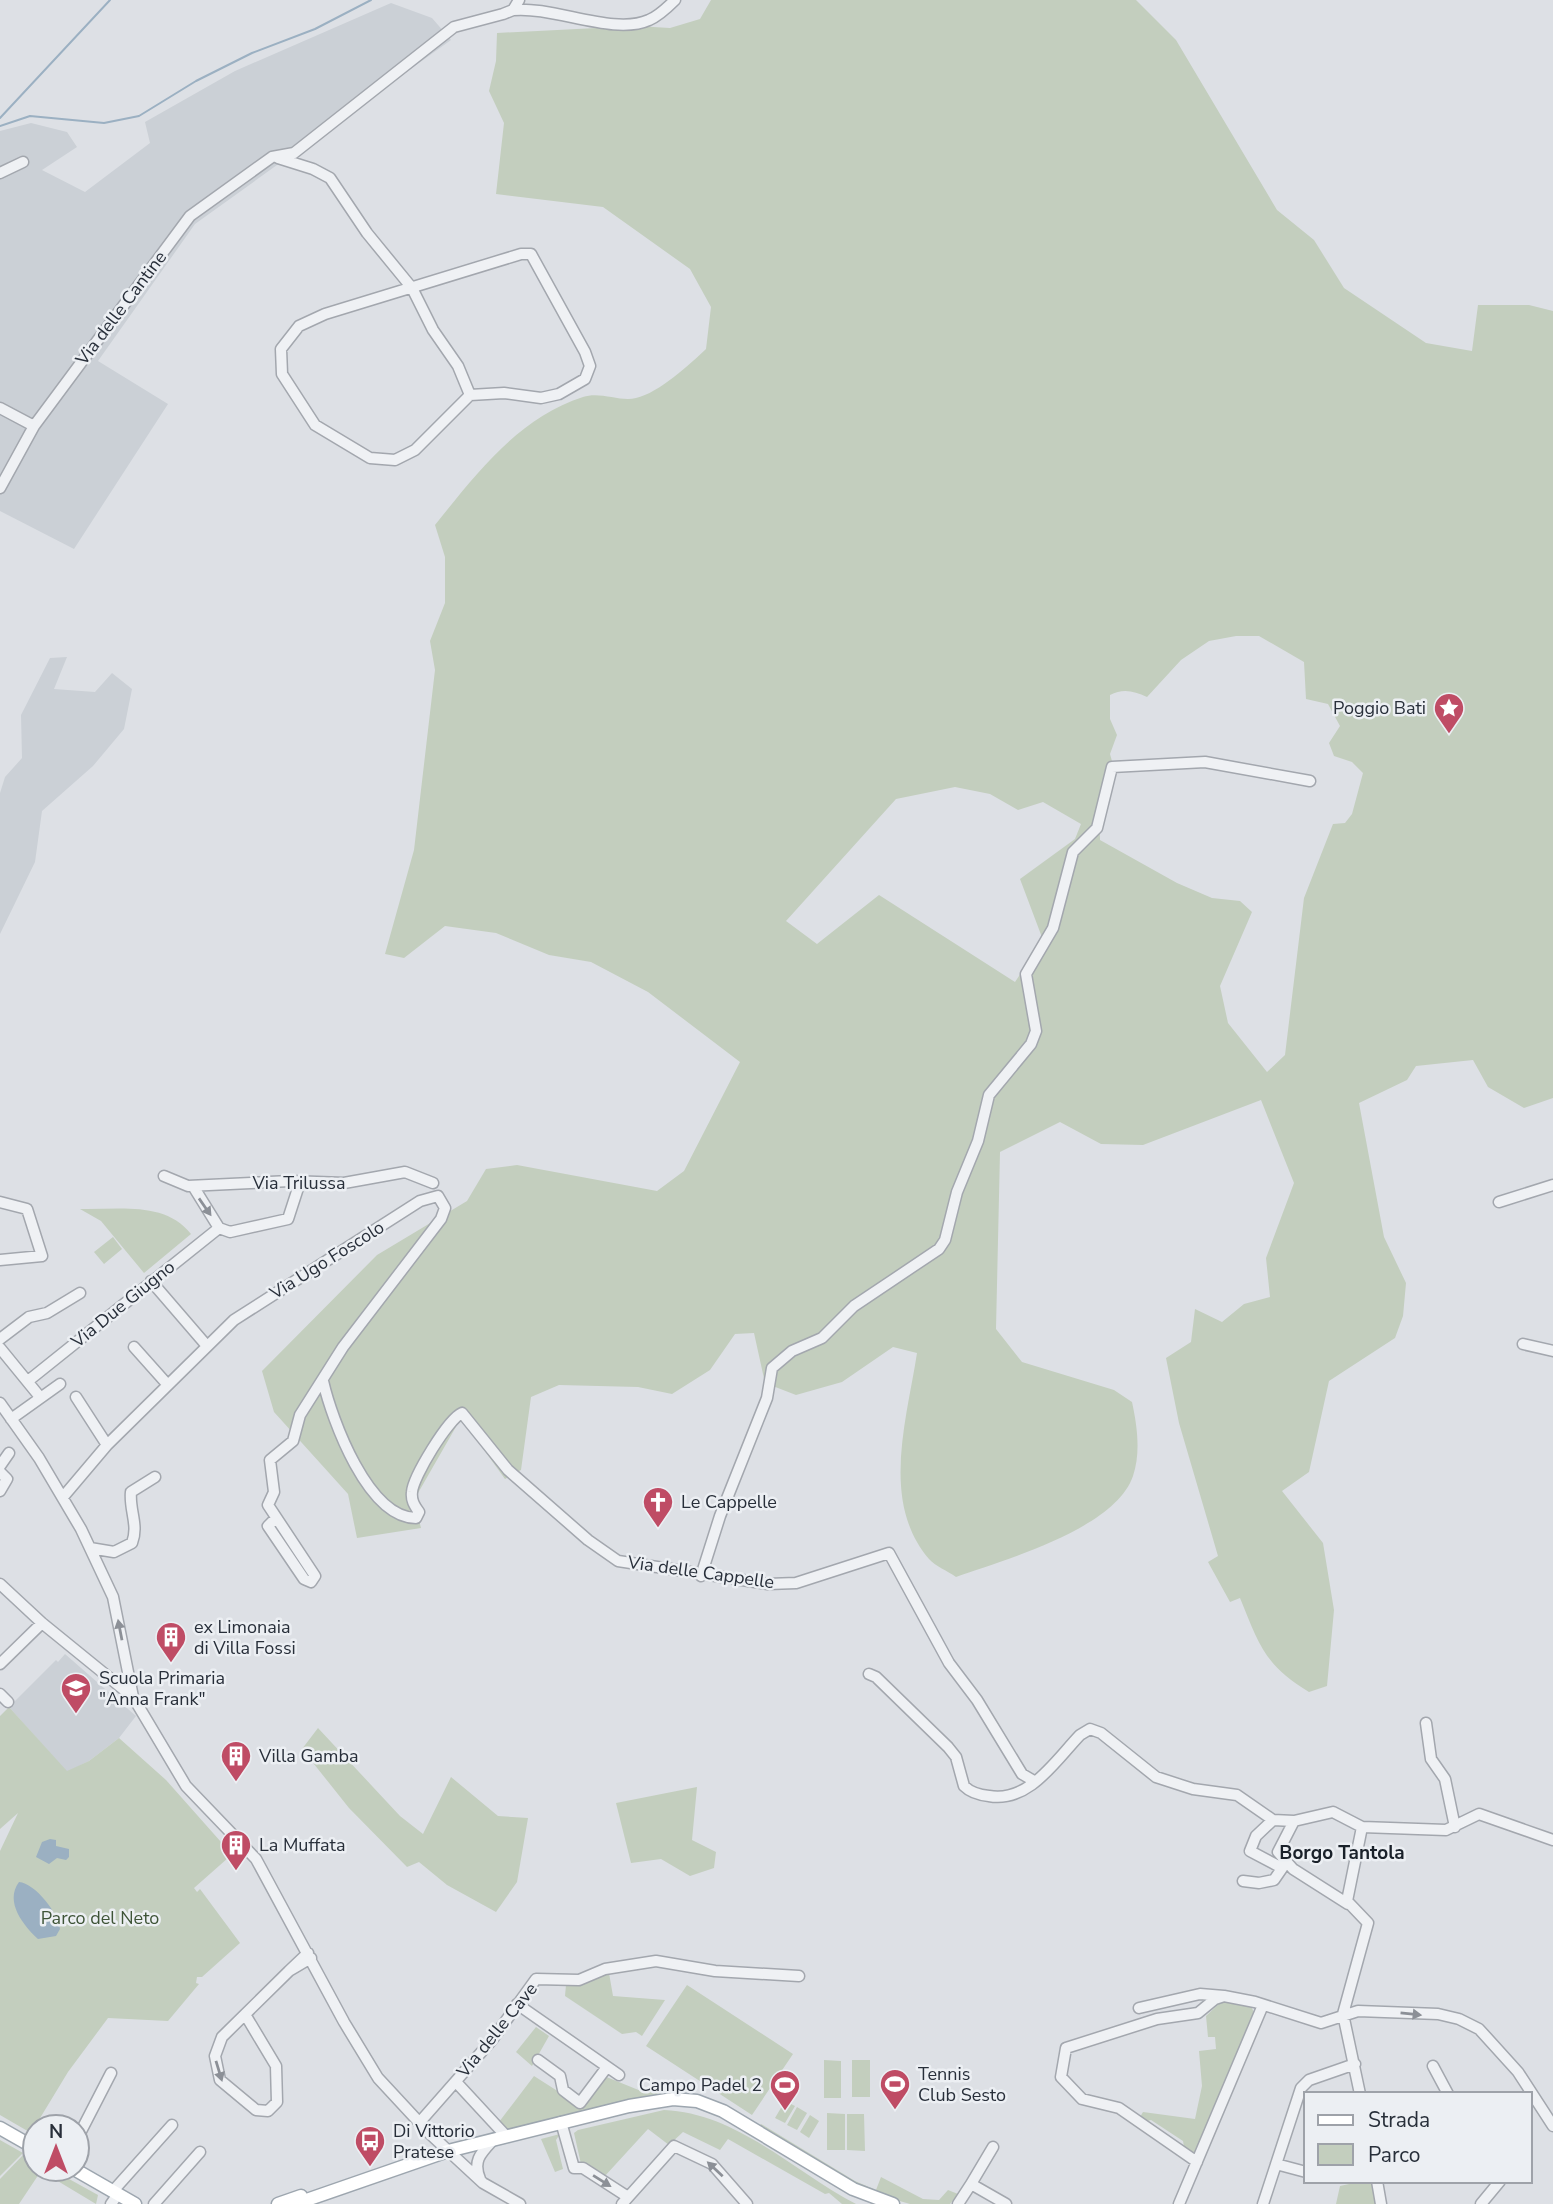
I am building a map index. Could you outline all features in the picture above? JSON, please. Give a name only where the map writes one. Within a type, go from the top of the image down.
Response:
[{"type":"main road","points":[[295,2204],[448,2151],[662,2099],[697,2101],[730,2114],[853,2189],[893,2204]]},
{"type":"main road","points":[[0,2128],[21,2140]]},
{"type":"main road","points":[[278,2204],[398,2163],[408,2164]]},
{"type":"main road","points":[[91,2180],[114,2196],[135,2204]]},
{"type":"street","points":[[516,5],[631,25],[650,20],[675,0]]},
{"type":"street","name":"Via delle Cantine","points":[[0,488],[34,426],[190,216],[272,157],[294,153],[454,27],[484,21],[516,5]]},
{"type":"street","points":[[272,157],[313,169],[330,178],[367,233],[412,288],[433,330],[458,366],[470,395]]},
{"type":"street","points":[[0,173],[23,162]]},
{"type":"street","points":[[531,254],[590,366],[585,379],[559,394],[541,398],[503,393],[470,395],[415,450],[395,460],[370,458],[315,425],[282,374],[281,349],[299,326],[325,314],[486,264],[531,254]]},
{"type":"street","points":[[0,408],[34,426]]},
{"type":"street","points":[[701,1576],[720,1516],[767,1398],[772,1368],[792,1352],[822,1339],[855,1306],[939,1249],[945,1240],[957,1192],[978,1141],[989,1095],[1031,1044],[1036,1031],[1026,974],[1053,928],[1073,852],[1097,828],[1112,767],[1205,762],[1310,781]]},
{"type":"street","name":"Via Trilussa","points":[[164,1176],[193,1186],[344,1183],[405,1172],[433,1183]]},
{"type":"street","points":[[193,1186],[219,1228],[230,1232],[288,1219],[300,1182]]},
{"type":"street","points":[[1499,1202],[1553,1185]]},
{"type":"street","name":"Via Ugo Foscolo","points":[[63,1497],[107,1445],[167,1384],[253,1306],[420,1201],[432,1195],[443,1199],[445,1208],[441,1219],[353,1332],[323,1381]]},
{"type":"street","points":[[0,1202],[27,1209],[41,1256],[0,1260]]},
{"type":"street","name":"Via Due Giugno","points":[[27,1381],[219,1228]]},
{"type":"street","points":[[151,1281],[207,1346]]},
{"type":"street","points":[[0,1339],[29,1317],[47,1313],[80,1293]]},
{"type":"street","points":[[1523,1344],[1553,1351]]},
{"type":"street","points":[[0,1348],[40,1397]]},
{"type":"street","points":[[134,1348],[167,1384]]},
{"type":"street","points":[[276,1518],[268,1525],[304,1579],[311,1581],[315,1576],[267,1501],[274,1492],[270,1460],[293,1441],[300,1415],[323,1381]]},
{"type":"street","name":"Via delle Cappelle","points":[[323,1381],[330,1407],[356,1465],[387,1508],[407,1518],[416,1518],[419,1512],[413,1502],[412,1489],[430,1454],[456,1416],[462,1413],[508,1470],[588,1540],[618,1561],[701,1576],[768,1584],[796,1583],[890,1553],[949,1663],[977,1700],[1022,1774],[1034,1781]]},
{"type":"street","points":[[11,1419],[60,1384]]},
{"type":"street","points":[[76,1397],[107,1445]]},
{"type":"street","points":[[0,1403],[63,1497],[90,1548],[113,1597],[133,1697],[186,1786],[256,1859],[368,2065],[419,2123],[448,2151],[481,2181],[520,2204]]},
{"type":"street","points":[[0,1466],[9,1453]]},
{"type":"street","points":[[0,1472],[7,1479],[0,1491]]},
{"type":"street","points":[[90,1548],[114,1552],[132,1543],[135,1520],[130,1504],[131,1492],[155,1476]]},
{"type":"street","points":[[0,1584],[42,1623],[133,1697]]},
{"type":"street","points":[[0,1664],[42,1623]]},
{"type":"street","points":[[869,1674],[876,1677],[956,1757],[964,1786],[969,1791],[1009,1797],[1025,1790],[1080,1735],[1096,1730],[1156,1777],[1193,1789],[1237,1795],[1273,1820],[1294,1821],[1333,1812],[1362,1827],[1427,1831],[1455,1827],[1479,1814],[1553,1840]]},
{"type":"street","points":[[1426,1723],[1431,1759],[1445,1779],[1455,1827]]},
{"type":"street","points":[[1273,1820],[1256,1836],[1250,1851],[1284,1865],[1348,1904],[1365,1916],[1368,1923],[1343,2014],[1360,2092]]},
{"type":"street","points":[[1284,1865],[1278,1852],[1294,1821]]},
{"type":"street","points":[[1348,1904],[1362,1827]]},
{"type":"street","points":[[1243,1881],[1259,1883],[1274,1880],[1284,1865]]},
{"type":"street","points":[[246,2016],[277,2069],[277,2102],[268,2111],[256,2110],[224,2085],[217,2074],[217,2045],[289,1971],[309,1956]]},
{"type":"street","name":"Via delle Cave","points":[[419,2123],[492,2040],[536,1979],[579,1980],[605,1969],[656,1961],[715,1971],[799,1976]]},
{"type":"street","points":[[1139,2008],[1200,1994],[1263,2005],[1321,2023],[1343,2014],[1378,2010],[1438,2014],[1459,2019],[1479,2029],[1502,2053],[1526,2092]]},
{"type":"street","points":[[1197,2162],[1119,2108],[1082,2099],[1061,2077],[1062,2059],[1070,2045],[1157,2019],[1198,2013],[1223,1996]]},
{"type":"street","points":[[517,2004],[619,2075]]},
{"type":"street","points":[[1179,2204],[1263,2005]]},
{"type":"street","points":[[538,2060],[560,2076],[563,2090],[580,2103],[607,2067]]},
{"type":"street","points":[[1263,2204],[1301,2088],[1309,2080],[1354,2064]]},
{"type":"street","points":[[1433,2066],[1447,2092]]},
{"type":"street","points":[[90,2113],[111,2073]]},
{"type":"street","points":[[456,2082],[500,2138],[481,2153],[477,2162],[481,2181]]},
{"type":"street","points":[[1533,2103],[1553,2126]]},
{"type":"street","points":[[561,2122],[574,2168],[583,2168],[625,2201],[674,2146],[712,2164],[747,2204]]},
{"type":"street","points":[[114,2196],[172,2124]]},
{"type":"street","points":[[958,2204],[993,2147]]},
{"type":"street","points":[[154,2204],[200,2152]]},
{"type":"street","points":[[1276,2164],[1304,2171]]},
{"type":"street","points":[[1377,2183],[1381,2204]]},
{"type":"street","points":[[1483,2183],[1491,2192]]},
{"type":"street","points":[[1481,2204],[1498,2183]]},
{"type":"street","points":[[971,2184],[1006,2204]]},
{"type":"shaded area","points":[[391,3],[432,18],[451,40],[195,224],[98,361],[168,404],[74,549],[0,511],[0,131],[31,123],[67,132],[77,147],[42,170],[85,192],[150,143],[145,122],[235,71]]},
{"type":"shaded area","points":[[67,657],[54,689],[95,692],[112,673],[132,689],[124,729],[93,766],[42,811],[35,862],[0,934],[0,793],[5,777],[22,758],[21,715],[50,658]]},
{"type":"shaded area","name":"Scuola Primaria \"Anna Frank\"","points":[[65,1654],[136,1716],[119,1738],[89,1761],[67,1772],[9,1707]]},
{"type":"green space","points":[[711,0],[1136,0],[1176,40],[1277,210],[1314,240],[1344,288],[1426,343],[1472,351],[1478,305],[1529,305],[1553,311],[1553,1098],[1524,1108],[1488,1087],[1473,1060],[1416,1066],[1407,1080],[1359,1103],[1384,1237],[1406,1283],[1403,1316],[1395,1338],[1329,1381],[1309,1472],[1282,1491],[1323,1543],[1334,1610],[1327,1686],[1309,1692],[1272,1663],[1258,1641],[1240,1598],[1230,1602],[1208,1562],[1218,1556],[1179,1423],[1166,1358],[1191,1342],[1195,1309],[1222,1322],[1244,1304],[1270,1297],[1266,1258],[1294,1183],[1261,1100],[1143,1145],[1101,1144],[1060,1122],[1000,1152],[996,1329],[1022,1362],[1114,1390],[1132,1402],[1137,1429],[1137,1458],[1133,1476],[1122,1495],[1082,1527],[1028,1552],[956,1577],[929,1559],[914,1536],[905,1512],[901,1486],[903,1432],[917,1353],[893,1347],[842,1382],[796,1395],[765,1383],[754,1333],[735,1334],[710,1370],[672,1394],[638,1387],[559,1385],[531,1397],[521,1470],[505,1479],[461,1418],[414,1500],[421,1528],[357,1538],[348,1494],[274,1412],[262,1371],[377,1255],[467,1201],[486,1169],[517,1165],[657,1191],[684,1171],[740,1062],[648,992],[591,962],[549,955],[496,933],[445,926],[404,958],[385,954],[414,850],[435,670],[430,641],[445,603],[445,557],[435,525],[466,486],[500,450],[538,419],[560,406],[590,395],[630,399],[645,395],[674,377],[706,349],[711,307],[690,269],[603,207],[496,194],[504,123],[489,91],[496,61],[497,33],[636,26],[670,28],[700,19]],"holes":[[[1236,636],[1259,636],[1304,662],[1306,699],[1328,704],[1340,726],[1329,743],[1334,756],[1352,762],[1363,773],[1352,814],[1345,823],[1333,824],[1304,898],[1285,1055],[1267,1072],[1228,1023],[1220,986],[1252,912],[1240,901],[1212,898],[1177,883],[1100,840],[1099,804],[1115,772],[1110,754],[1117,735],[1110,719],[1110,695],[1128,691],[1147,697],[1181,660],[1209,641]],[[955,787],[990,794],[1018,810],[1043,802],[1081,824],[1075,839],[1020,879],[1043,940],[1015,982],[879,895],[817,944],[786,921],[896,799]]]},
{"type":"green space","points":[[80,1209],[155,1212],[180,1223],[191,1234],[144,1273],[101,1221]]},
{"type":"green space","points":[[113,1237],[122,1249],[104,1264],[94,1252]]},
{"type":"green space","name":"Parco del Neto","points":[[9,1707],[67,1771],[89,1761],[119,1738],[166,1780],[229,1851],[228,1858],[194,1888],[197,1892],[200,1889],[240,1943],[202,1977],[197,1977],[196,1983],[199,1984],[168,2021],[108,2018],[68,2072],[43,2113],[21,2113],[21,2127],[0,2115],[0,1851],[18,1813],[0,1829],[0,1716]]},
{"type":"green space","points":[[318,1728],[400,1816],[423,1834],[451,1777],[498,1816],[528,1818],[517,1882],[496,1912],[447,1885],[419,1862],[407,1867],[349,1808],[302,1749]]},
{"type":"green space","points":[[697,1787],[692,1840],[716,1852],[714,1868],[690,1876],[661,1859],[631,1863],[616,1803]]},
{"type":"green space","points":[[609,1973],[613,1996],[665,2000],[642,2036],[636,2032],[622,2034],[565,1996],[566,1985]]},
{"type":"green space","points":[[687,1985],[793,2054],[752,2115],[646,2046]]},
{"type":"green space","points":[[1222,2001],[1251,2006],[1255,2015],[1197,2151],[1192,2153],[1184,2147],[1183,2141],[1151,2120],[1144,2122],[1140,2117],[1143,2112],[1195,2119],[1202,2086],[1199,2051],[1216,2049],[1215,2037],[1208,2037],[1206,2016]]},
{"type":"green space","points":[[536,2027],[549,2036],[532,2066],[516,2052]]},
{"type":"green space","points":[[824,2060],[841,2061],[841,2098],[824,2098]]},
{"type":"green space","points":[[852,2060],[870,2060],[870,2097],[852,2097]]},
{"type":"green space","points":[[534,2076],[581,2106],[604,2076],[641,2091],[653,2088],[667,2094],[646,2096],[507,2132],[499,2122]]},
{"type":"green space","name":"Campo Padel 2","points":[[785,2101],[795,2106],[785,2123],[775,2118]]},
{"type":"green space","points":[[797,2107],[807,2113],[797,2130],[787,2125]]},
{"type":"green space","points":[[664,2110],[716,2121],[740,2132],[856,2204],[842,2204],[829,2193],[825,2194],[728,2139],[720,2150],[683,2132],[669,2145],[648,2129],[604,2177],[581,2164],[574,2133],[578,2130]]},
{"type":"green space","points":[[827,2113],[845,2114],[845,2150],[827,2150]]},
{"type":"green space","points":[[847,2114],[864,2114],[865,2151],[847,2150]]},
{"type":"green space","points":[[810,2115],[819,2121],[809,2138],[800,2132]]},
{"type":"green space","points":[[761,2124],[855,2181],[876,2190],[881,2177],[923,2199],[939,2200],[948,2190],[958,2194],[950,2204],[910,2204],[869,2192],[759,2127]]},
{"type":"green space","points":[[560,2134],[556,2140],[563,2169],[555,2172],[541,2139]]},
{"type":"green space","points":[[0,2140],[21,2152],[21,2155],[0,2176]]},
{"type":"green space","points":[[21,2157],[21,2183],[33,2183],[19,2204],[0,2204],[0,2179]]},
{"type":"green space","points":[[61,2183],[76,2183],[98,2195],[96,2204]]},
{"type":"green space","points":[[1371,2183],[1376,2204],[1336,2204],[1340,2186]]},
{"type":"water","points":[[56,1840],[56,1846],[69,1849],[69,1857],[66,1860],[57,1858],[49,1864],[36,1857],[42,1842]]},
{"type":"water","points":[[19,1882],[39,1893],[51,1908],[59,1923],[60,1929],[56,1936],[38,1939],[22,1921],[14,1898]]},
{"type":"waterway","points":[[0,118],[110,0]]},
{"type":"waterway","points":[[0,126],[30,116],[104,123],[139,116],[196,81],[252,53],[315,29],[371,0]]},
{"type":"place","name":"Poggio Bati","points":[[1449,735]]},
{"type":"place","name":"Le Cappelle","points":[[658,1529]]},
{"type":"place","name":"ex Limonaia di Villa Fossi","points":[[171,1664]]},
{"type":"place","name":"Scuola Primaria \"Anna Frank\"","points":[[76,1715]]},
{"type":"place","name":"Villa Gamba","points":[[236,1783]]},
{"type":"place","name":"La Muffata","points":[[236,1872]]},
{"type":"place","name":"Tennis Club Sesto","points":[[895,2111]]},
{"type":"place","name":"Campo Padel 2","points":[[785,2112]]},
{"type":"place","name":"Di Vittorio Pratese","points":[[370,2168]]},
{"type":"district","name":"Borgo Tantola","points":[[1342,1852]]}]
